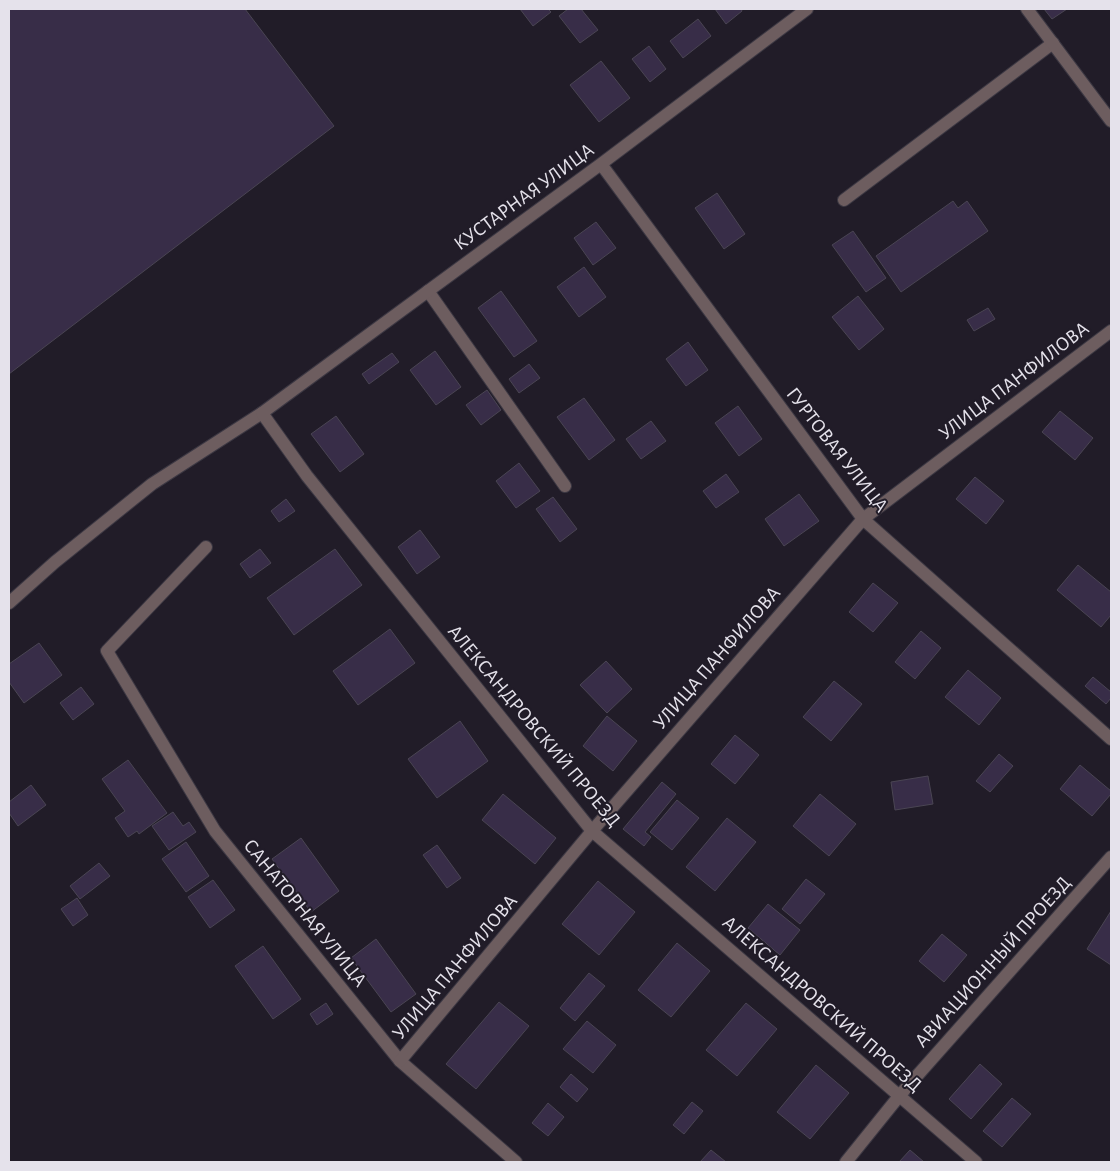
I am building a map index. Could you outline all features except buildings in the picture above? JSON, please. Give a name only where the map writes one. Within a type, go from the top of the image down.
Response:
[{"type":"street","name":"КУСТАРНАЯ УЛИЦА","points":[[9,603],[55,562],[152,484],[262,413],[807,9]]},
{"type":"street","points":[[1027,9],[1111,121]]},
{"type":"street","points":[[844,200],[1052,43]]},
{"type":"street","name":"ГУРТОВАЯ УЛИЦА","points":[[600,164],[863,519],[1111,738]]},
{"type":"street","points":[[428,291],[565,486]]},
{"type":"street","name":"УЛИЦА ПАНФИЛОВА","points":[[400,1062],[592,831],[863,519],[1111,331]]},
{"type":"street","name":"АЛЕКСАНДРОВСКИЙ ПРОЕЗД","points":[[262,413],[307,476],[592,831],[976,1162]]},
{"type":"street","name":"САНАТОРНАЯ УЛИЦА","points":[[206,547],[107,651],[215,831],[400,1062],[516,1162]]},
{"type":"street","name":"АВИАЦИОННЫЙ ПРОЕЗД","points":[[846,1162],[900,1095],[1111,857]]}]
